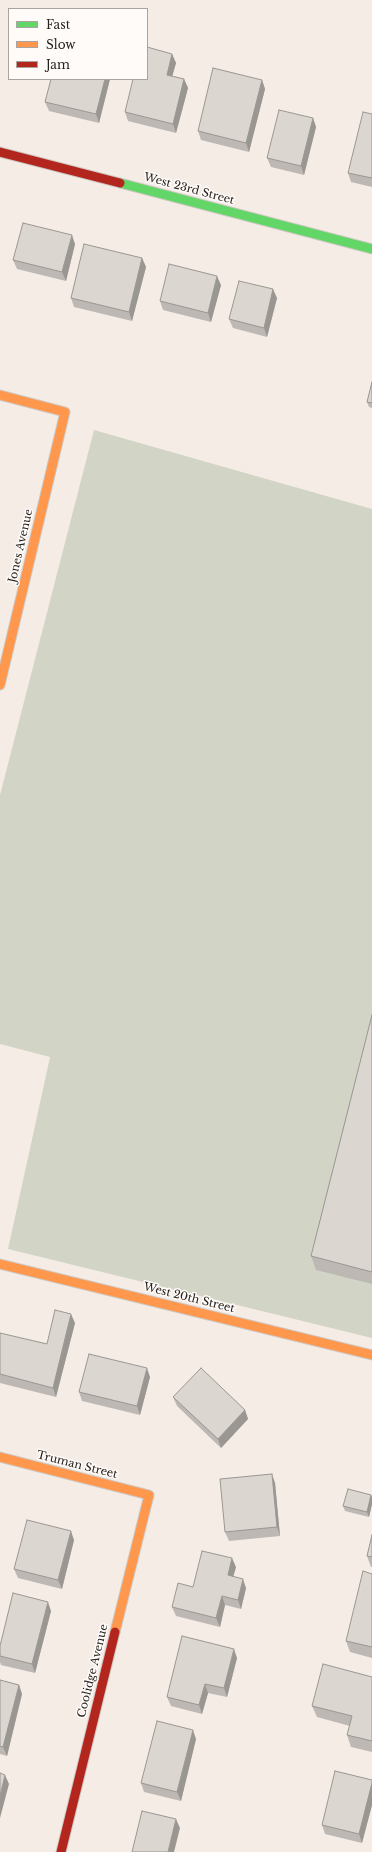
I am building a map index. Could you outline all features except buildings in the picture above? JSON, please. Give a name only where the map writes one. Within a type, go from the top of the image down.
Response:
[{"type":"street","name":"West 23rd Street","points":[[0,152],[372,249]]},
{"type":"street","name":"Jones Avenue","points":[[0,395],[65,412],[0,685]]},
{"type":"street","name":"West 20th Street","points":[[0,1264],[372,1355]]},
{"type":"street","name":"Truman Street","points":[[0,1458],[149,1495]]},
{"type":"street","name":"Coolidge Avenue","points":[[61,1852],[149,1495]]},
{"type":"shaded area","points":[[94,430],[372,509],[372,1338],[8,1249],[50,1057],[0,1044],[0,795]]},
{"type":"traffic: fast","points":[[120,183],[372,249]]},
{"type":"traffic: slow","points":[[0,395],[65,412],[0,685]]},
{"type":"traffic: slow","points":[[0,1264],[372,1355]]},
{"type":"traffic: slow","points":[[0,1457],[149,1495],[115,1632]]},
{"type":"traffic: jam","points":[[0,152],[120,183]]},
{"type":"traffic: jam","points":[[61,1852],[115,1632]]}]
